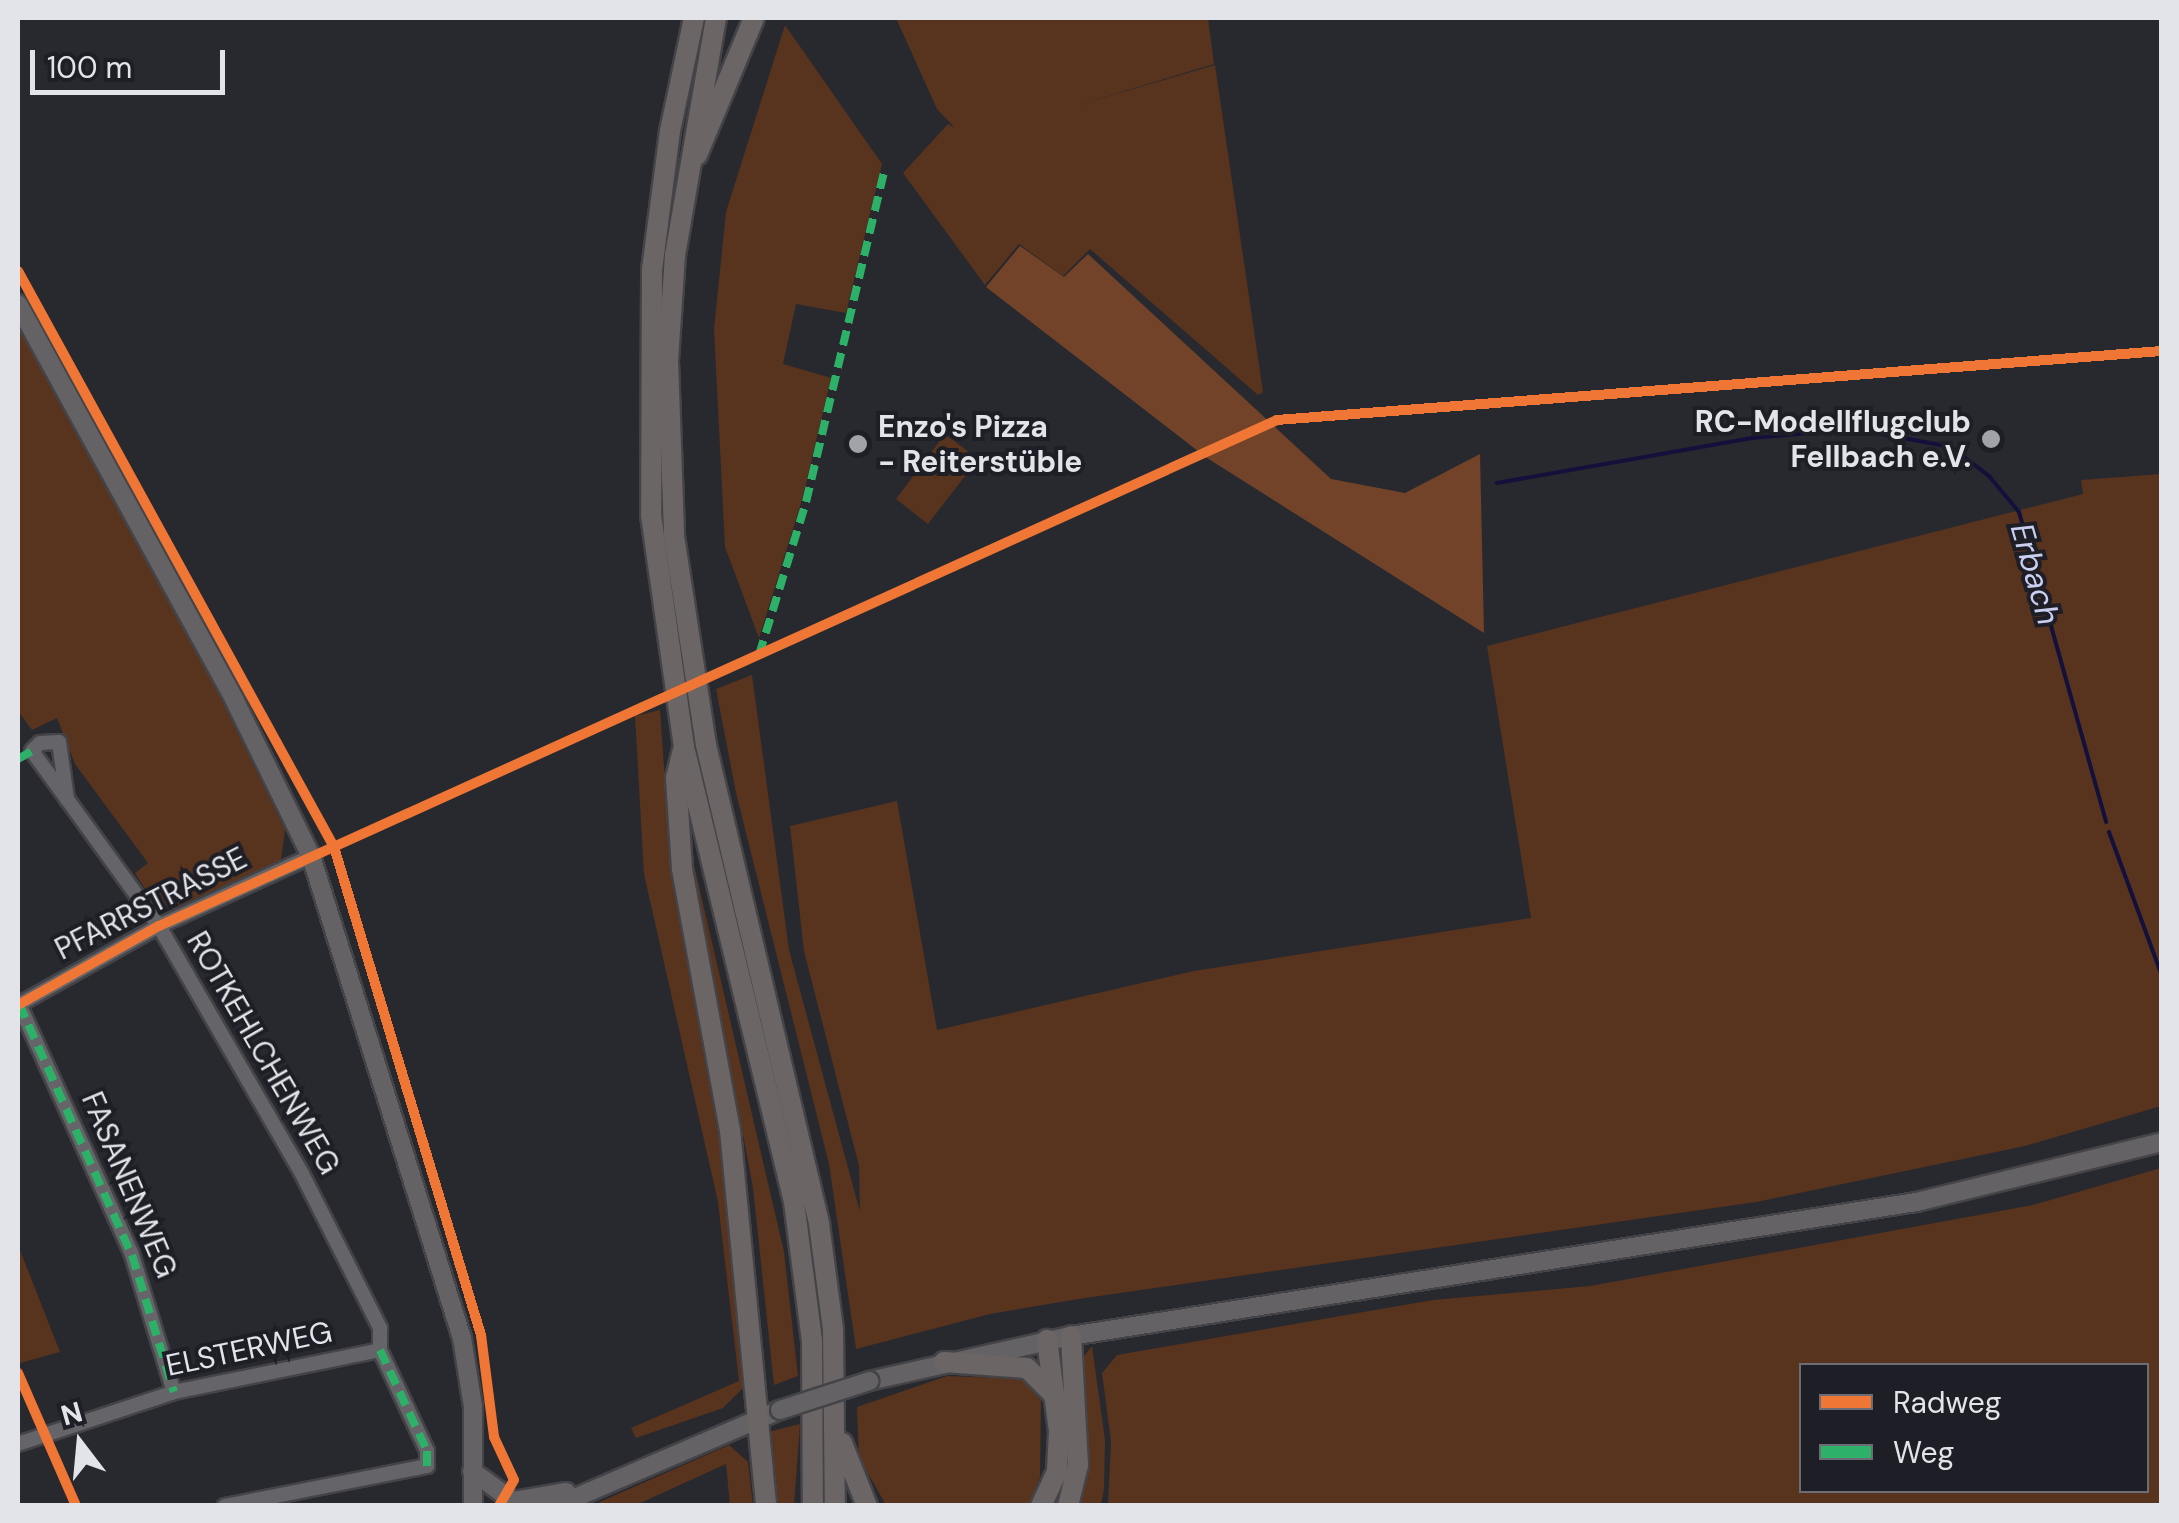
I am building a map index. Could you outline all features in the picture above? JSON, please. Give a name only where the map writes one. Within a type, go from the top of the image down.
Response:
[{"type":"highway","points":[[694,18],[659,200],[646,376],[656,570],[684,747],[794,1202],[814,1357],[813,1506]]},
{"type":"highway","points":[[716,18],[683,190],[668,361],[677,570],[710,762],[813,1189],[830,1294],[835,1506]]},
{"type":"highway","points":[[683,190],[754,18]]},
{"type":"highway","points":[[684,747],[676,778],[682,870],[730,1130],[766,1506]]},
{"type":"highway","points":[[1068,1506],[1078,1465],[1071,1336]]},
{"type":"highway","points":[[1041,1506],[1057,1470],[1047,1340]]},
{"type":"highway","points":[[944,1362],[1027,1368],[1054,1396]]},
{"type":"highway","points":[[836,1430],[867,1506]]},
{"type":"main road","points":[[18,304],[226,684],[311,856],[439,1249],[470,1381],[473,1506]]},
{"type":"main road","points":[[556,1506],[780,1410],[944,1362],[1198,1314],[1757,1232],[1916,1202],[2162,1142]]},
{"type":"main road","points":[[472,1471],[513,1502],[540,1500],[633,1470]]},
{"type":"street","name":"ROTKEHLCHENWEG","points":[[66,799],[59,742],[29,747],[66,799],[159,926],[345,1252],[380,1328],[380,1350],[427,1451],[426,1466],[225,1506]]},
{"type":"street","name":"PFARRSTRASSE","points":[[18,1004],[159,926],[311,856]]},
{"type":"street","name":"FASANENWEG","points":[[18,1004],[132,1255],[174,1392]]},
{"type":"street","name":"ELSTERWEG","points":[[18,1444],[174,1392],[380,1350]]},
{"type":"shaded area","points":[[896,18],[1208,18],[1214,64],[1075,106],[1215,65],[1263,392],[1258,395],[1090,249],[1063,276],[1019,244],[985,285],[903,173],[948,124],[955,128],[937,109]]},
{"type":"shaded area","points":[[785,25],[882,164],[846,313],[796,304],[783,364],[831,378],[802,500],[759,638],[725,547],[714,329],[726,212]]},
{"type":"shaded area","points":[[1020,246],[1064,277],[1088,254],[1331,479],[1405,493],[1480,454],[1484,633],[1207,458],[986,287]]},
{"type":"shaded area","points":[[18,320],[210,676],[285,830],[281,860],[172,909],[151,898],[135,873],[148,863],[75,764],[57,718],[32,730],[18,711]]},
{"type":"shaded area","points":[[945,434],[978,459],[928,524],[896,499]]},
{"type":"shaded area","points":[[2161,474],[2161,1106],[2025,1146],[1756,1202],[1085,1298],[990,1314],[856,1349],[829,1164],[736,793],[716,689],[752,675],[789,950],[860,1212],[859,1166],[804,951],[790,826],[897,801],[937,1030],[1194,971],[1531,918],[1487,646],[2083,494],[2081,480]]},
{"type":"shaded area","points":[[660,710],[672,880],[726,1178],[745,1386],[723,1408],[636,1438],[631,1428],[739,1381],[718,1202],[644,874],[635,716]]},
{"type":"shaded area","points":[[687,835],[784,1252],[798,1376],[774,1385],[753,1188]]},
{"type":"shaded area","points":[[2161,1168],[2161,1505],[1108,1505],[1111,1441],[1102,1373],[1117,1355],[1433,1300],[1590,1286],[2033,1205]]},
{"type":"shaded area","points":[[18,1245],[60,1352],[20,1363],[18,1355]]},
{"type":"shaded area","points":[[1092,1346],[1105,1440],[1104,1489],[1101,1505],[1078,1506],[1085,1488],[1082,1359]]},
{"type":"shaded area","points":[[947,1376],[1025,1379],[1041,1401],[1040,1477],[1028,1506],[886,1505],[859,1458],[857,1407]]},
{"type":"shaded area","points":[[800,1424],[794,1505],[775,1505],[768,1432]]},
{"type":"shaded area","points":[[729,1445],[748,1462],[753,1505],[730,1505],[726,1464],[636,1505],[593,1505]]},
{"type":"waterway","name":"Erbach","points":[[1497,483],[1752,438],[1855,429],[1951,447],[1989,476],[2019,512],[2106,822]]},
{"type":"waterway","name":"Erbach","points":[[2109,832],[2162,976]]},
{"type":"marked path","points":[[759,655],[806,502],[884,172]]},
{"type":"marked path","points":[[18,759],[32,751]]},
{"type":"marked path","points":[[19,1004],[132,1255],[174,1392]]},
{"type":"marked path","points":[[380,1350],[427,1451],[427,1466]]},
{"type":"cycle path","points":[[18,271],[334,847],[481,1335],[494,1437],[514,1480],[499,1506]]},
{"type":"cycle path","points":[[18,1005],[159,926],[1277,420],[2162,351]]},
{"type":"cycle path","points":[[18,1373],[76,1506]]},
{"type":"place","name":"RC-Modellflugclub Fellbach e.V.","points":[[1991,439]]},
{"type":"place","name":"Enzo's Pizza - Reiterstüble","points":[[858,444]]}]
